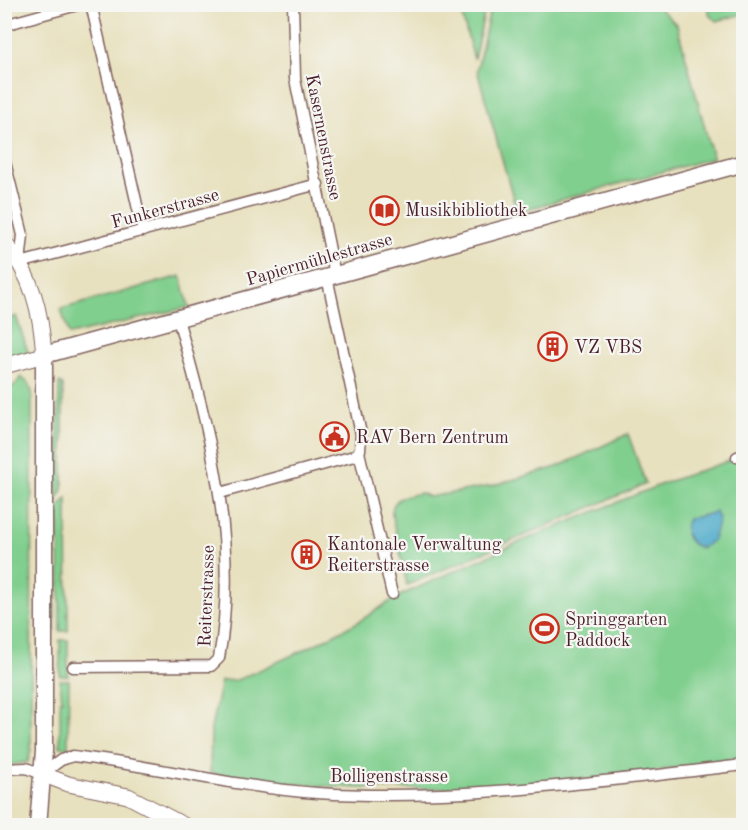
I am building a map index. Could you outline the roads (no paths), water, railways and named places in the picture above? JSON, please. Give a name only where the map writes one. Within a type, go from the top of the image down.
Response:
[{"type":"main road","name":"Papiermühlestrasse","points":[[44,355],[744,163]]},
{"type":"main road","points":[[4,243],[20,263],[36,297],[44,355],[42,774],[38,825]]},
{"type":"main road","points":[[4,366],[44,355]]},
{"type":"main road","points":[[42,774],[68,784],[128,796],[185,825]]},
{"type":"street","points":[[4,25],[81,4]]},
{"type":"street","points":[[91,4],[143,231]]},
{"type":"street","name":"Kasernenstrasse","points":[[293,4],[293,62],[318,184],[331,275]]},
{"type":"street","points":[[4,158],[23,235],[20,263]]},
{"type":"street","name":"Funkerstrasse","points":[[20,263],[318,184]]},
{"type":"street","points":[[331,275],[361,434],[359,452],[392,594]]},
{"type":"street","name":"Reiterstrasse","points":[[74,667],[211,666],[217,663],[220,656],[225,577],[220,493],[207,424],[178,319]]},
{"type":"street","points":[[220,493],[359,452]]},
{"type":"street","name":"Bolligenstrasse","points":[[42,774],[60,761],[73,756],[266,788],[351,794],[531,789],[744,765]]},
{"type":"street","points":[[4,769],[26,768],[42,774]]},
{"type":"water","points":[[716,512],[719,519],[713,540],[702,548],[693,544],[687,537],[685,528],[688,519]]},
{"type":"place","name":"Musikbibliothek","points":[[384,210]]},
{"type":"place","name":"VZ VBS","points":[[553,347]]},
{"type":"place","name":"RAV Bern Zentrum","points":[[335,437]]},
{"type":"place","name":"Kantonale Verwaltung Reiterstrasse","points":[[306,554]]},
{"type":"place","name":"Springgarten Paddock","points":[[544,629]]}]
